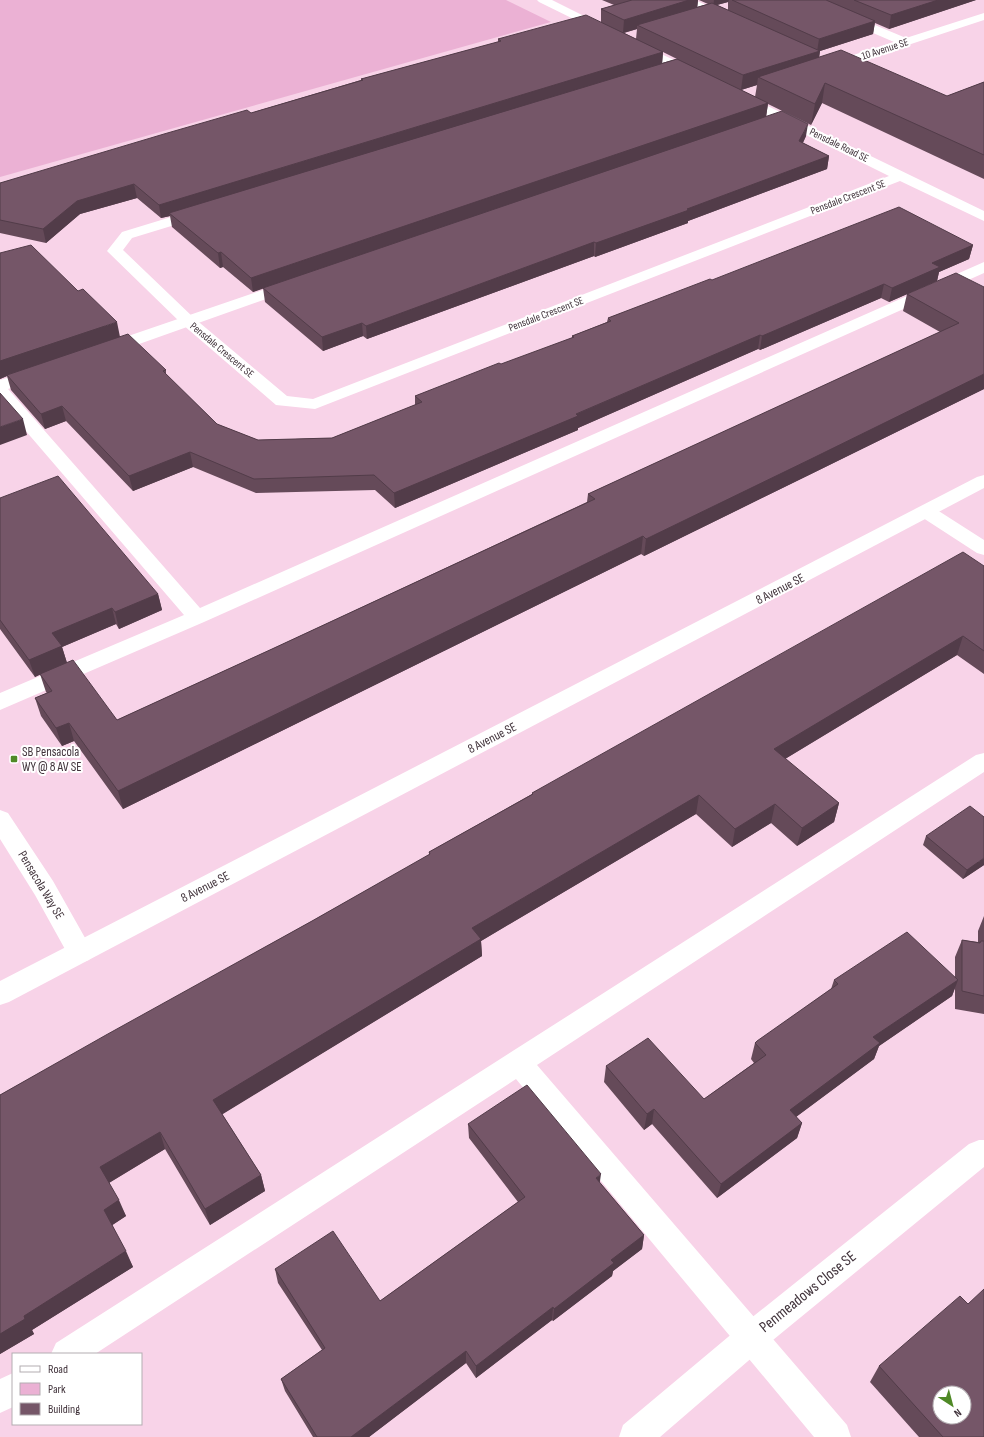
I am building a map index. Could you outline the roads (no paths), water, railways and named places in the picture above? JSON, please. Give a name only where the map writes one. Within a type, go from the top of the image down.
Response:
[{"type":"street","points":[[543,0],[582,19],[625,36],[676,66],[705,79]]},
{"type":"street","points":[[686,0],[741,24]]},
{"type":"street","points":[[805,0],[905,42]]},
{"type":"street","points":[[697,16],[732,6]]},
{"type":"street","name":"10 Avenue SE","points":[[819,65],[833,66],[984,16]]},
{"type":"street","points":[[567,24],[582,19]]},
{"type":"street","points":[[654,73],[676,66]]},
{"type":"street","name":"Pensdale Road SE","points":[[754,92],[736,95],[984,217]]},
{"type":"street","points":[[758,124],[781,117]]},
{"type":"street","name":"Pensdale Crescent SE","points":[[211,209],[127,235],[115,251],[188,321],[282,401],[315,404],[902,176]]},
{"type":"street","points":[[0,702],[198,617],[984,267]]},
{"type":"street","points":[[90,355],[308,280]]},
{"type":"street","points":[[0,386],[53,368]]},
{"type":"street","points":[[0,390],[198,617]]},
{"type":"street","name":"8 Avenue SE","points":[[0,994],[928,512],[984,481]]},
{"type":"street","points":[[928,512],[984,549]]},
{"type":"street","points":[[69,1353],[519,1062],[979,772]]},
{"type":"street","name":"Pensacola Way SE","points":[[0,819],[44,888],[80,952]]},
{"type":"street","points":[[519,1062],[835,1437]]},
{"type":"street","name":"Penmeadows Close SE","points":[[635,1437],[751,1338],[979,1153],[984,1153]]},
{"type":"street","points":[[0,1397],[12,1390]]},
{"type":"place","name":"SB Pensacola WY @ 8 AV SE","points":[[14,759]]}]
